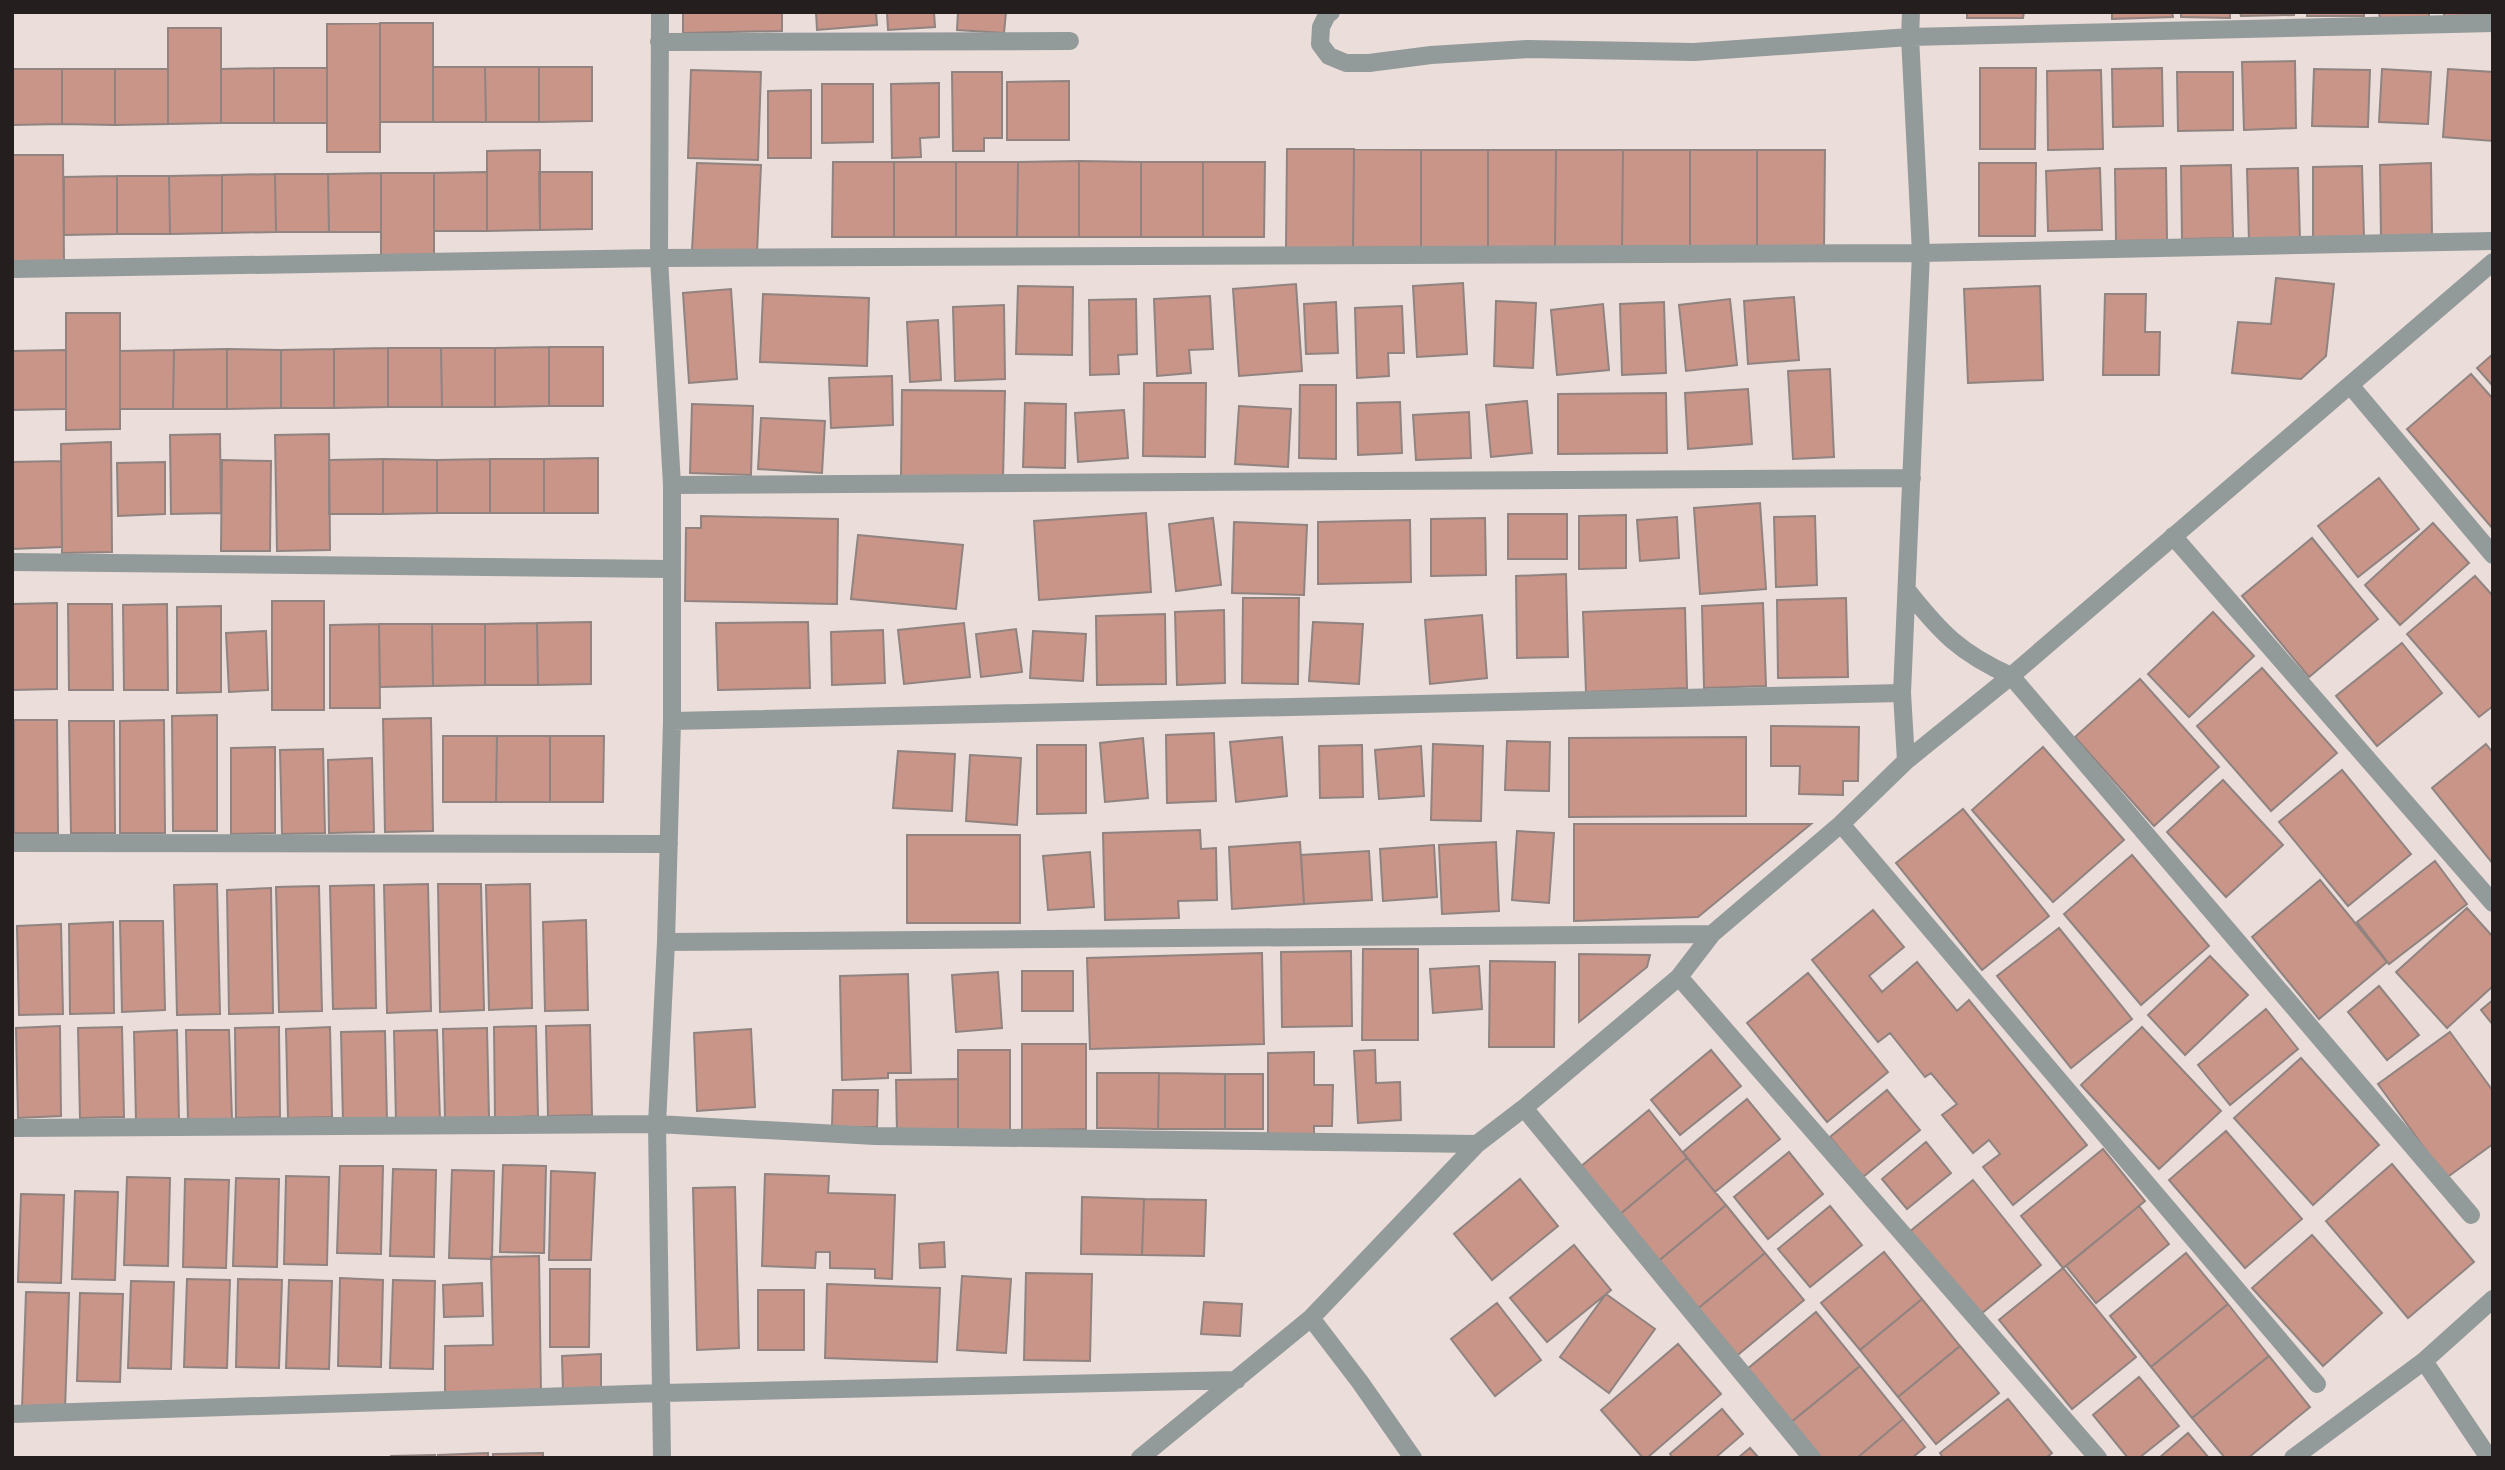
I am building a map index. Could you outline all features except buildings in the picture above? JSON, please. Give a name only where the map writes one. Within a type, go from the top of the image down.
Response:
[{"type":"street","points":[[660,12],[659,258],[671,485],[672,721],[666,942],[657,1124],[662,1458]]},
{"type":"street","points":[[1332,12],[1327,15],[1321,27],[1320,44],[1329,56],[1346,63],[1528,49],[1694,51],[1910,37],[2493,23]]},
{"type":"street","points":[[1906,761],[1902,693],[1921,253],[1911,12]]},
{"type":"street","points":[[659,42],[1070,41]]},
{"type":"street","points":[[12,269],[659,258],[1921,253],[2493,241]]},
{"type":"street","points":[[1140,1458],[1311,1318],[1478,1144],[1679,976],[1712,934],[1841,824],[1906,761],[2011,676],[2493,262]]},
{"type":"street","points":[[2350,385],[2493,555]]},
{"type":"street","points":[[671,485],[1912,478]]},
{"type":"street","points":[[2173,536],[2493,904]]},
{"type":"street","points":[[12,562],[670,569]]},
{"type":"street","points":[[1907,590],[1936,627],[1956,644],[1980,662],[2011,676],[2471,1215]]},
{"type":"street","points":[[672,721],[1902,693]]},
{"type":"street","points":[[1841,824],[2317,1384]]},
{"type":"street","points":[[12,843],[669,844]]},
{"type":"street","points":[[666,942],[1712,934]]},
{"type":"street","points":[[1679,976],[2098,1458]]},
{"type":"street","points":[[1524,1108],[1812,1458]]},
{"type":"street","points":[[12,1128],[657,1124],[875,1136],[1478,1144]]},
{"type":"street","points":[[2293,1458],[2424,1361],[2493,1299]]},
{"type":"street","points":[[1311,1318],[1413,1458]]},
{"type":"street","points":[[2424,1361],[2488,1458]]},
{"type":"street","points":[[12,1414],[662,1393],[1237,1380]]}]
